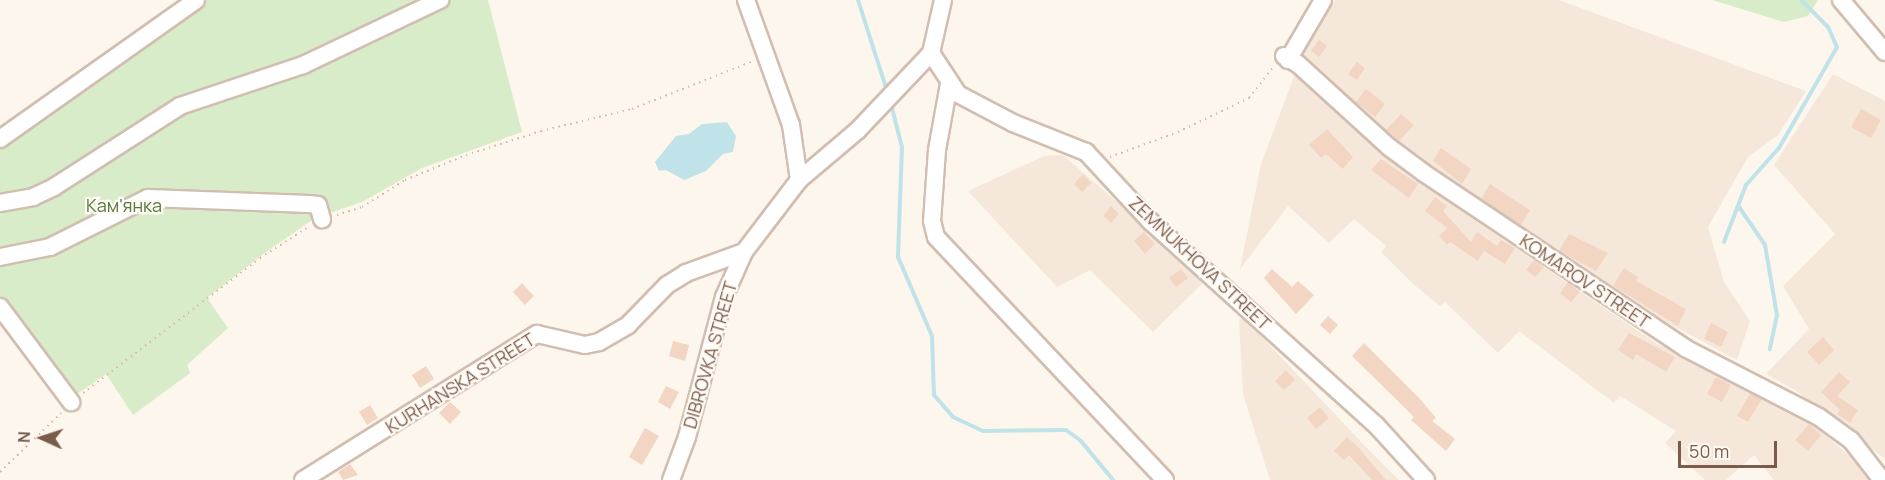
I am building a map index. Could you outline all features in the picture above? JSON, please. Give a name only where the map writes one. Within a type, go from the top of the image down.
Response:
[{"type":"street","points":[[0,139],[196,0]]},
{"type":"street","points":[[0,203],[33,197],[54,186],[180,106],[303,65],[440,0]]},
{"type":"street","points":[[746,0],[791,125],[799,180]]},
{"type":"street","points":[[931,53],[943,0]]},
{"type":"street","points":[[1290,60],[1323,0]]},
{"type":"street","points":[[1841,0],[1885,52]]},
{"type":"street","name":"ZEMNUKHOVA STREET","points":[[931,53],[950,84],[980,107],[1061,140],[1092,158],[1150,221],[1376,425],[1426,480]]},
{"type":"street","name":"DIBROVKA STREET","points":[[672,480],[687,437],[724,297],[744,252],[799,180],[882,104],[931,53]]},
{"type":"street","name":"KOMAROV STREET","points":[[1290,60],[1389,147],[1424,173],[1685,348],[1819,417],[1851,440],[1882,480]]},
{"type":"street","points":[[950,84],[936,162],[932,221],[936,237],[1165,480]]},
{"type":"street","points":[[0,257],[50,247],[141,201],[157,197],[314,204],[321,209],[322,219]]},
{"type":"street","name":"KURHANSKA STREET","points":[[303,480],[537,334],[585,345],[600,342],[628,325],[668,285],[686,273],[744,252]]},
{"type":"street","points":[[0,307],[71,402]]},
{"type":"path","points":[[0,472],[71,402],[184,320],[260,258],[322,219],[362,207],[405,180],[492,146],[632,109],[768,56]]},
{"type":"path","points":[[1092,158],[1114,157],[1249,98],[1290,60]]},
{"type":"shaded area","points":[[1335,0],[1559,0],[1806,91],[1778,135],[1748,157],[1708,227],[1724,282],[1750,321],[1737,360],[1657,317],[1463,192],[1409,153],[1300,52]]},
{"type":"shaded area","points":[[1295,74],[1368,142],[1455,207],[1656,343],[1791,407],[1851,457],[1870,480],[1774,480],[1754,455],[1726,480],[1705,480],[1665,443],[1676,431],[1620,396],[1614,403],[1519,331],[1498,353],[1445,302],[1440,306],[1413,284],[1381,252],[1386,246],[1354,219],[1329,243],[1288,206],[1240,269],[1261,164]]},
{"type":"shaded area","points":[[1833,74],[1885,101],[1885,459],[1795,390],[1766,374],[1809,329],[1783,286],[1835,234],[1774,165]]},
{"type":"shaded area","points":[[1063,155],[1206,280],[1153,332],[1090,270],[1057,287],[968,191],[1044,156]]},
{"type":"shaded area","points":[[1244,318],[1399,480],[1270,480],[1243,394],[1239,320]]},
{"type":"green space","name":"Кам'янка","points":[[200,0],[488,0],[522,132],[422,168],[362,202],[315,218],[266,252],[207,298],[228,328],[187,365],[190,373],[133,415],[106,374],[73,397],[0,302],[0,141]]},
{"type":"green space","points":[[1712,0],[1818,0],[1808,16],[1784,22]]},
{"type":"water","points":[[727,122],[736,136],[733,152],[723,154],[706,171],[684,180],[666,170],[659,171],[655,162],[676,136],[689,134],[702,124]]},
{"type":"building","points":[[1319,40],[1327,46],[1319,57],[1311,51]]},
{"type":"building","points":[[1357,62],[1365,68],[1357,80],[1348,74]]},
{"type":"building","points":[[1366,89],[1385,104],[1375,117],[1356,102]]},
{"type":"building","points":[[1861,109],[1881,120],[1871,138],[1851,127]]},
{"type":"building","points":[[1401,114],[1414,125],[1399,141],[1386,130]]},
{"type":"building","points":[[1327,129],[1353,157],[1343,169],[1326,154],[1321,158],[1309,145]]},
{"type":"building","points":[[1441,148],[1471,169],[1462,184],[1433,161]]},
{"type":"building","points":[[1381,159],[1418,184],[1409,198],[1371,170]]},
{"type":"building","points":[[1083,174],[1091,183],[1082,192],[1074,184]]},
{"type":"building","points":[[1490,184],[1530,210],[1521,225],[1481,199]]},
{"type":"building","points":[[1435,197],[1447,206],[1443,211],[1471,242],[1477,232],[1497,246],[1501,240],[1515,248],[1505,264],[1484,251],[1478,261],[1450,242],[1447,245],[1439,236],[1447,228],[1425,211]]},
{"type":"building","points":[[1111,206],[1119,214],[1111,223],[1103,216]]},
{"type":"building","points":[[1144,232],[1155,244],[1145,254],[1134,241]]},
{"type":"building","points":[[1569,234],[1608,253],[1596,271],[1559,251]]},
{"type":"building","points":[[1534,260],[1544,267],[1535,277],[1526,270]]},
{"type":"building","points":[[1624,268],[1638,277],[1636,281],[1686,309],[1678,326],[1613,286]]},
{"type":"building","points":[[1181,269],[1188,278],[1176,287],[1169,278]]},
{"type":"building","points":[[1272,269],[1292,287],[1298,281],[1314,295],[1296,314],[1264,278]]},
{"type":"building","points":[[1568,282],[1580,292],[1571,302],[1560,293]]},
{"type":"building","points":[[522,283],[534,296],[525,305],[513,292]]},
{"type":"building","points":[[1328,316],[1338,325],[1330,334],[1320,325]]},
{"type":"building","points":[[1711,323],[1728,332],[1721,347],[1704,339]]},
{"type":"building","points":[[1629,333],[1675,357],[1666,372],[1636,354],[1633,360],[1618,350]]},
{"type":"building","points":[[1823,337],[1834,350],[1819,365],[1807,352]]},
{"type":"building","points":[[673,341],[689,345],[685,361],[669,356]]},
{"type":"building","points":[[1364,343],[1419,398],[1436,418],[1432,421],[1455,439],[1446,451],[1411,420],[1414,417],[1352,356]]},
{"type":"building","points":[[426,366],[434,379],[420,388],[412,375]]},
{"type":"building","points":[[1286,370],[1295,380],[1284,390],[1275,381]]},
{"type":"building","points":[[1839,372],[1850,382],[1837,396],[1858,410],[1850,423],[1837,414],[1840,410],[1821,392]]},
{"type":"building","points":[[1716,377],[1731,385],[1722,402],[1707,394]]},
{"type":"building","points":[[666,386],[679,392],[670,409],[658,402]]},
{"type":"building","points":[[1750,393],[1762,399],[1748,422],[1737,416]]},
{"type":"building","points":[[450,402],[461,412],[450,424],[439,413]]},
{"type":"building","points":[[370,405],[378,418],[367,425],[359,412]]},
{"type":"building","points":[[1320,407],[1329,418],[1316,429],[1307,418]]},
{"type":"building","points":[[1809,424],[1821,435],[1808,451],[1795,440]]},
{"type":"building","points":[[645,428],[659,436],[642,465],[629,457]]},
{"type":"building","points":[[1347,437],[1386,480],[1372,480],[1349,455],[1344,460],[1334,451]]},
{"type":"building","points":[[350,464],[358,475],[343,480],[338,472]]},
{"type":"waterway","points":[[858,0],[887,91]]},
{"type":"waterway","points":[[1724,242],[1746,185],[1779,148],[1837,47],[1828,27],[1801,0]]},
{"type":"waterway","points":[[891,104],[902,147],[898,257],[932,336],[934,395],[953,417],[983,431],[1066,430],[1081,441],[1113,480]]},
{"type":"waterway","points":[[1739,207],[1765,245],[1777,315],[1770,349]]}]
